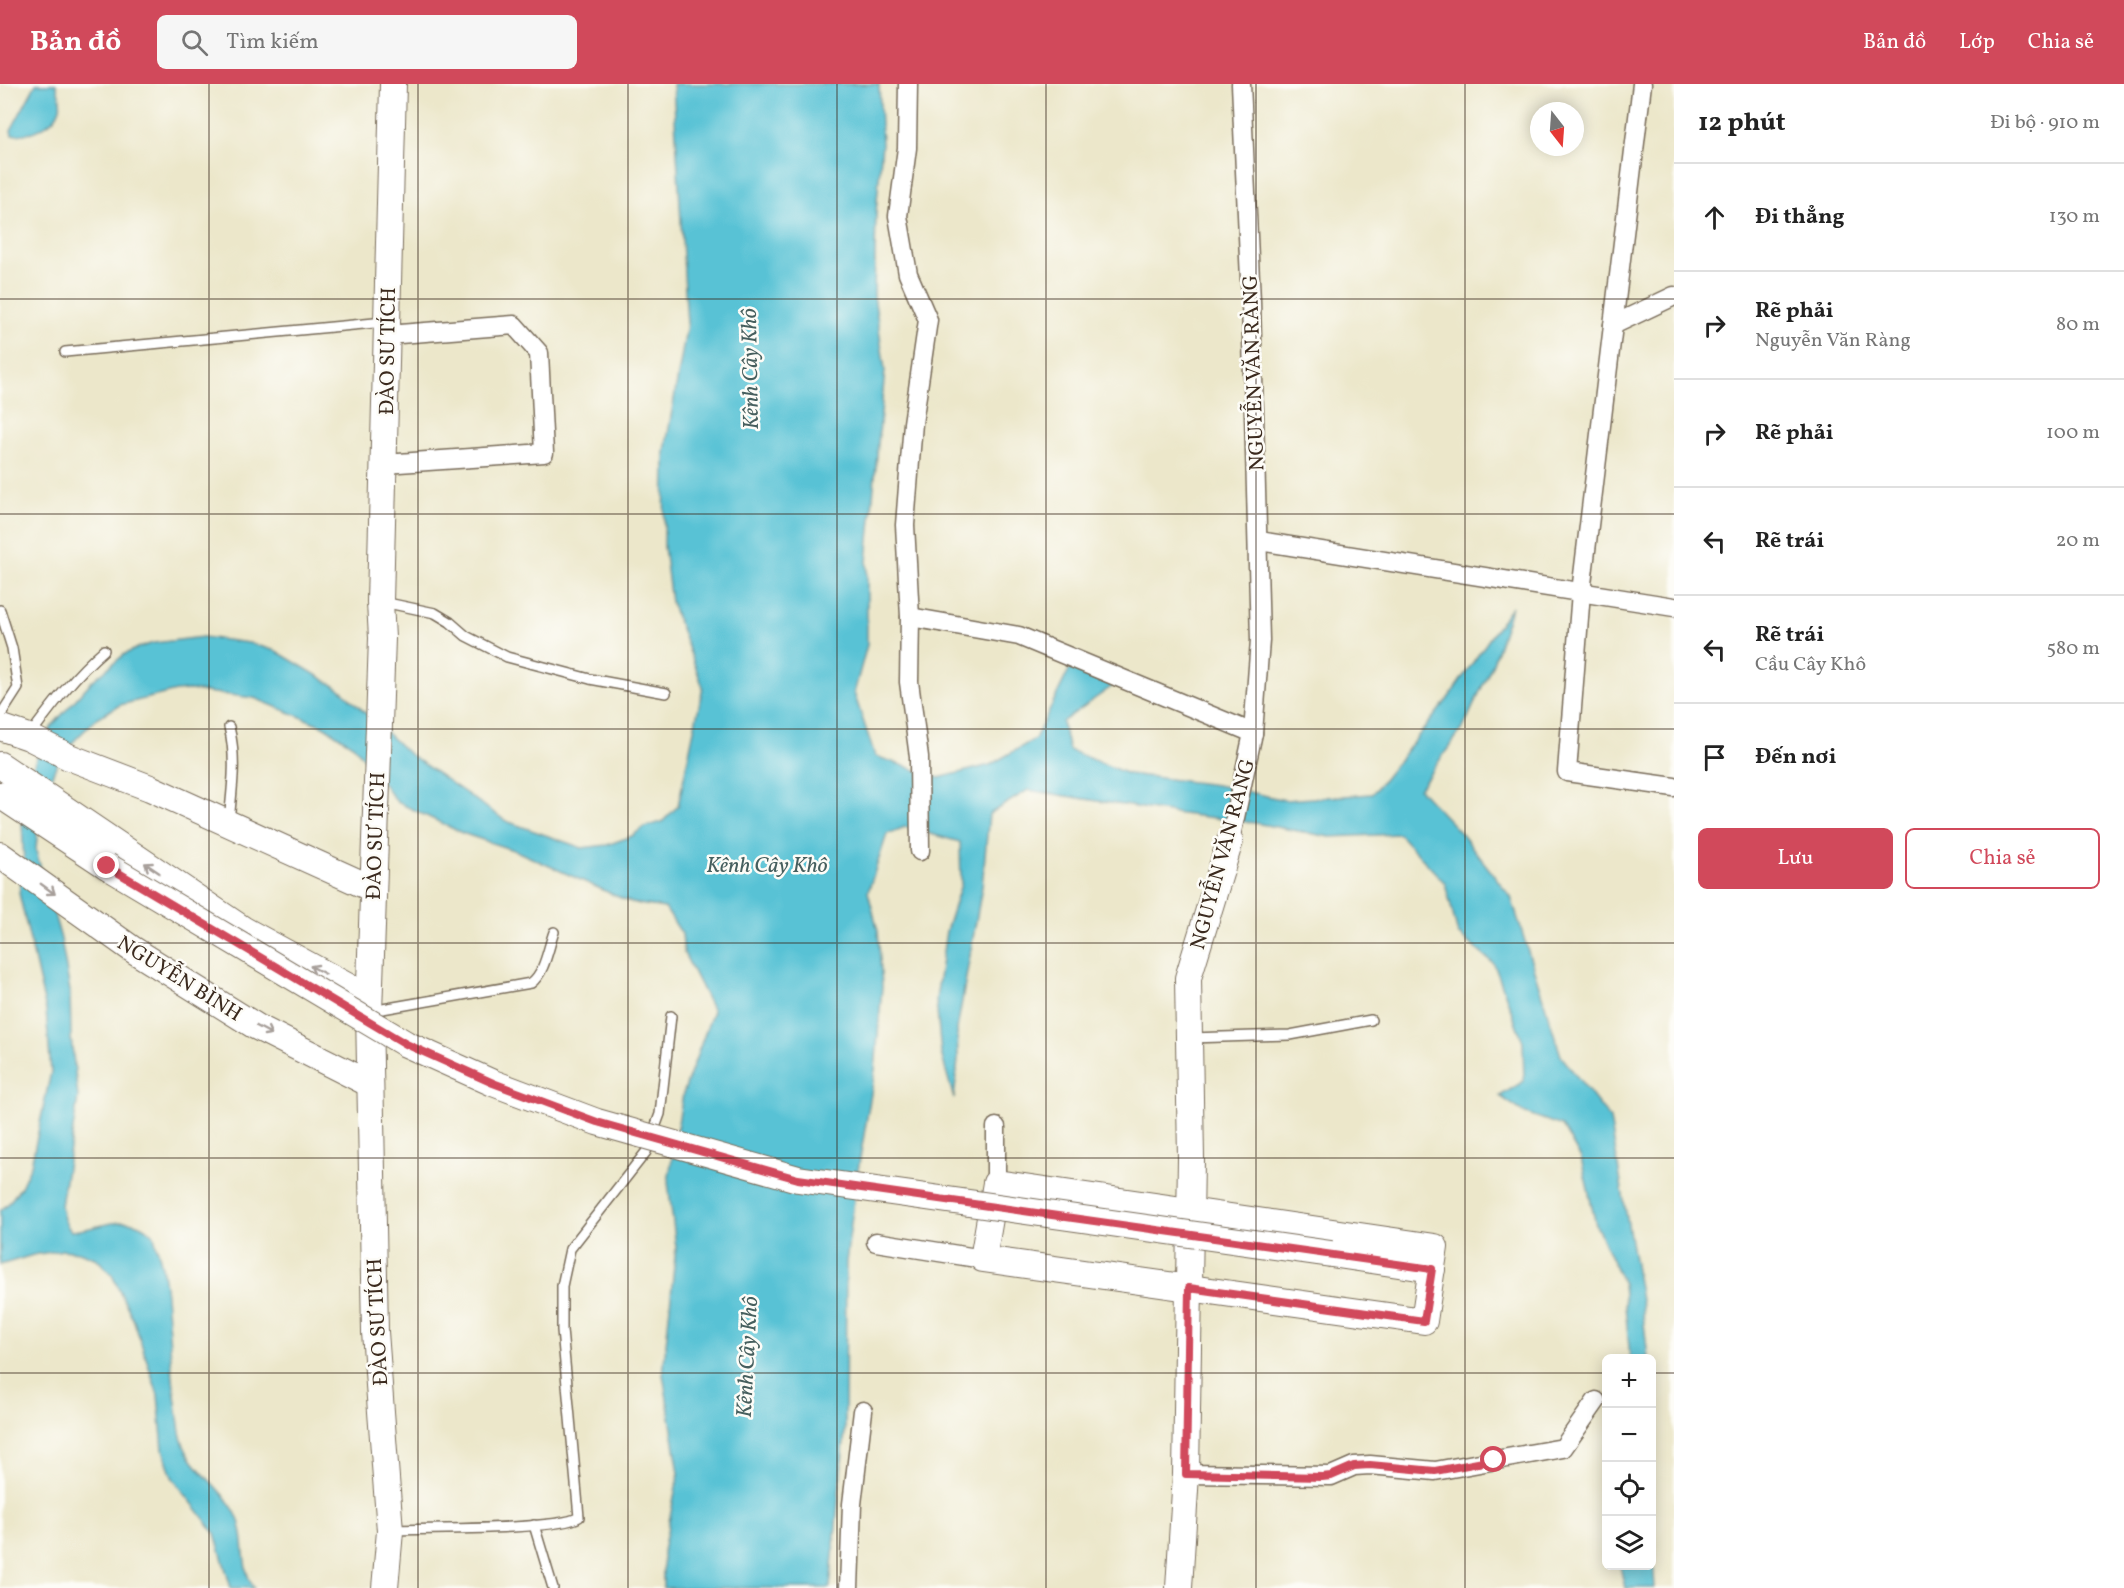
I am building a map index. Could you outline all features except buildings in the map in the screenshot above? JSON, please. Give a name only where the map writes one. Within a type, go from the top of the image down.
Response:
[{"type":"main road","name":"ĐÀO SƯ TÍCH","points":[[385,1588],[390,1531],[375,1332],[369,1005],[382,638],[380,602],[393,84]]},
{"type":"main road","points":[[0,727],[150,788],[373,889]]},
{"type":"main road","points":[[0,765],[244,930],[369,1005]]},
{"type":"main road","points":[[0,795],[107,866],[406,1044],[493,1083],[597,1122],[798,1179],[1432,1269]]},
{"type":"main road","name":"NGUYỄN VĂN RÀNG","points":[[1179,1588],[1186,1474],[1189,1288],[1190,1038],[1188,978],[1230,841]]},
{"type":"main road","name":"NGUYỄN BÌNH","points":[[0,855],[132,950],[257,1027],[370,1084]]},
{"type":"main road","points":[[996,1183],[1190,1212],[1435,1247],[1424,1321],[983,1259],[996,1183]]},
{"type":"street","points":[[908,84],[907,148],[898,216],[908,274],[928,320],[913,423],[905,525],[910,617],[909,682],[919,757],[920,851]]},
{"type":"street","name":"NGUYỄN VĂN RÀNG","points":[[1230,841],[1253,733],[1260,640],[1251,301],[1241,84]]},
{"type":"street","points":[[1642,84],[1581,592],[1567,772],[1674,787]]},
{"type":"street","points":[[1613,325],[1674,296]]},
{"type":"street","points":[[384,464],[544,453],[539,353],[514,325],[388,328]]},
{"type":"street","points":[[1258,542],[1674,607]]},
{"type":"street","points":[[910,617],[1019,636],[1253,733]]},
{"type":"street","points":[[996,1126],[996,1183]]},
{"type":"street","points":[[876,1242],[983,1259]]},
{"type":"street","points":[[1186,1474],[1322,1477],[1331,1476],[1354,1466],[1370,1465],[1435,1471],[1563,1448],[1596,1401]]},
{"type":"street","points":[[849,1588],[852,1504],[863,1411]]},
{"type":"lane","points":[[65,352],[388,328]]},
{"type":"lane","points":[[380,602],[435,613],[466,636],[507,657],[590,680],[666,693]]},
{"type":"lane","points":[[0,610],[12,648],[18,688],[0,716]]},
{"type":"lane","points":[[33,740],[65,688],[104,650]]},
{"type":"lane","points":[[228,824],[235,761],[229,727]]},
{"type":"lane","points":[[369,1005],[531,983],[538,978],[554,932]]},
{"type":"lane","points":[[390,1531],[534,1525],[573,1521],[579,1517],[562,1330],[562,1286],[570,1250],[646,1152],[660,1114],[671,1016]]},
{"type":"lane","points":[[1190,1038],[1290,1035],[1371,1020]]},
{"type":"lane","points":[[534,1525],[553,1588]]},
{"type":"water","points":[[36,84],[56,84],[60,96],[60,108],[57,115],[40,129],[12,135],[11,130]]},
{"type":"water","name":"Kênh Cây Khô","points":[[673,84],[879,84],[882,144],[876,213],[874,296],[885,370],[867,561],[867,645],[854,693],[875,756],[939,778],[990,765],[1035,739],[1071,666],[1114,685],[1062,722],[1069,750],[1128,774],[1217,785],[1285,800],[1372,794],[1447,700],[1512,606],[1493,663],[1464,726],[1419,789],[1461,833],[1511,897],[1561,1056],[1610,1119],[1642,1306],[1648,1354],[1630,1354],[1623,1284],[1596,1225],[1581,1158],[1562,1126],[1523,1112],[1500,1096],[1524,1081],[1523,1042],[1494,964],[1458,934],[1445,883],[1399,834],[1330,837],[1255,823],[1028,790],[989,814],[982,887],[957,1029],[958,1059],[954,1099],[941,1053],[936,1000],[946,931],[961,884],[960,842],[905,827],[887,834],[868,892],[878,931],[882,986],[875,1070],[858,1170],[846,1262],[845,1430],[830,1588],[663,1588],[663,1551],[679,1473],[663,1374],[676,1247],[668,1182],[683,1094],[713,1011],[684,953],[682,934],[665,908],[632,903],[516,851],[462,833],[397,802],[354,746],[323,726],[254,698],[190,690],[176,691],[120,705],[98,717],[73,742],[57,764],[48,784],[38,819],[36,851],[61,939],[70,991],[71,1038],[78,1097],[61,1206],[63,1216],[71,1231],[127,1222],[145,1228],[153,1234],[163,1274],[180,1432],[189,1456],[230,1503],[236,1514],[242,1532],[249,1580],[254,1588],[231,1588],[215,1533],[172,1477],[163,1449],[158,1395],[134,1321],[112,1275],[97,1259],[79,1252],[63,1250],[33,1255],[0,1265],[0,1211],[21,1187],[31,1165],[51,1072],[46,1010],[19,893],[24,866],[22,820],[26,792],[35,761],[52,726],[92,681],[125,654],[154,643],[203,637],[249,643],[276,651],[340,689],[408,753],[506,821],[582,848],[607,845],[632,836],[644,827],[662,822],[678,806],[703,687],[671,602],[664,547],[665,451],[687,324]]},
{"type":"water","points":[[1621,1570],[1654,1570],[1655,1588],[1625,1588]]},
{"type":"route","points":[[107,866],[406,1044],[493,1083],[597,1122],[668,1144],[727,1158],[798,1179],[1432,1269],[1424,1321],[1189,1288],[1186,1474],[1322,1477],[1331,1476],[1354,1466],[1370,1465],[1435,1471],[1494,1460]]}]
